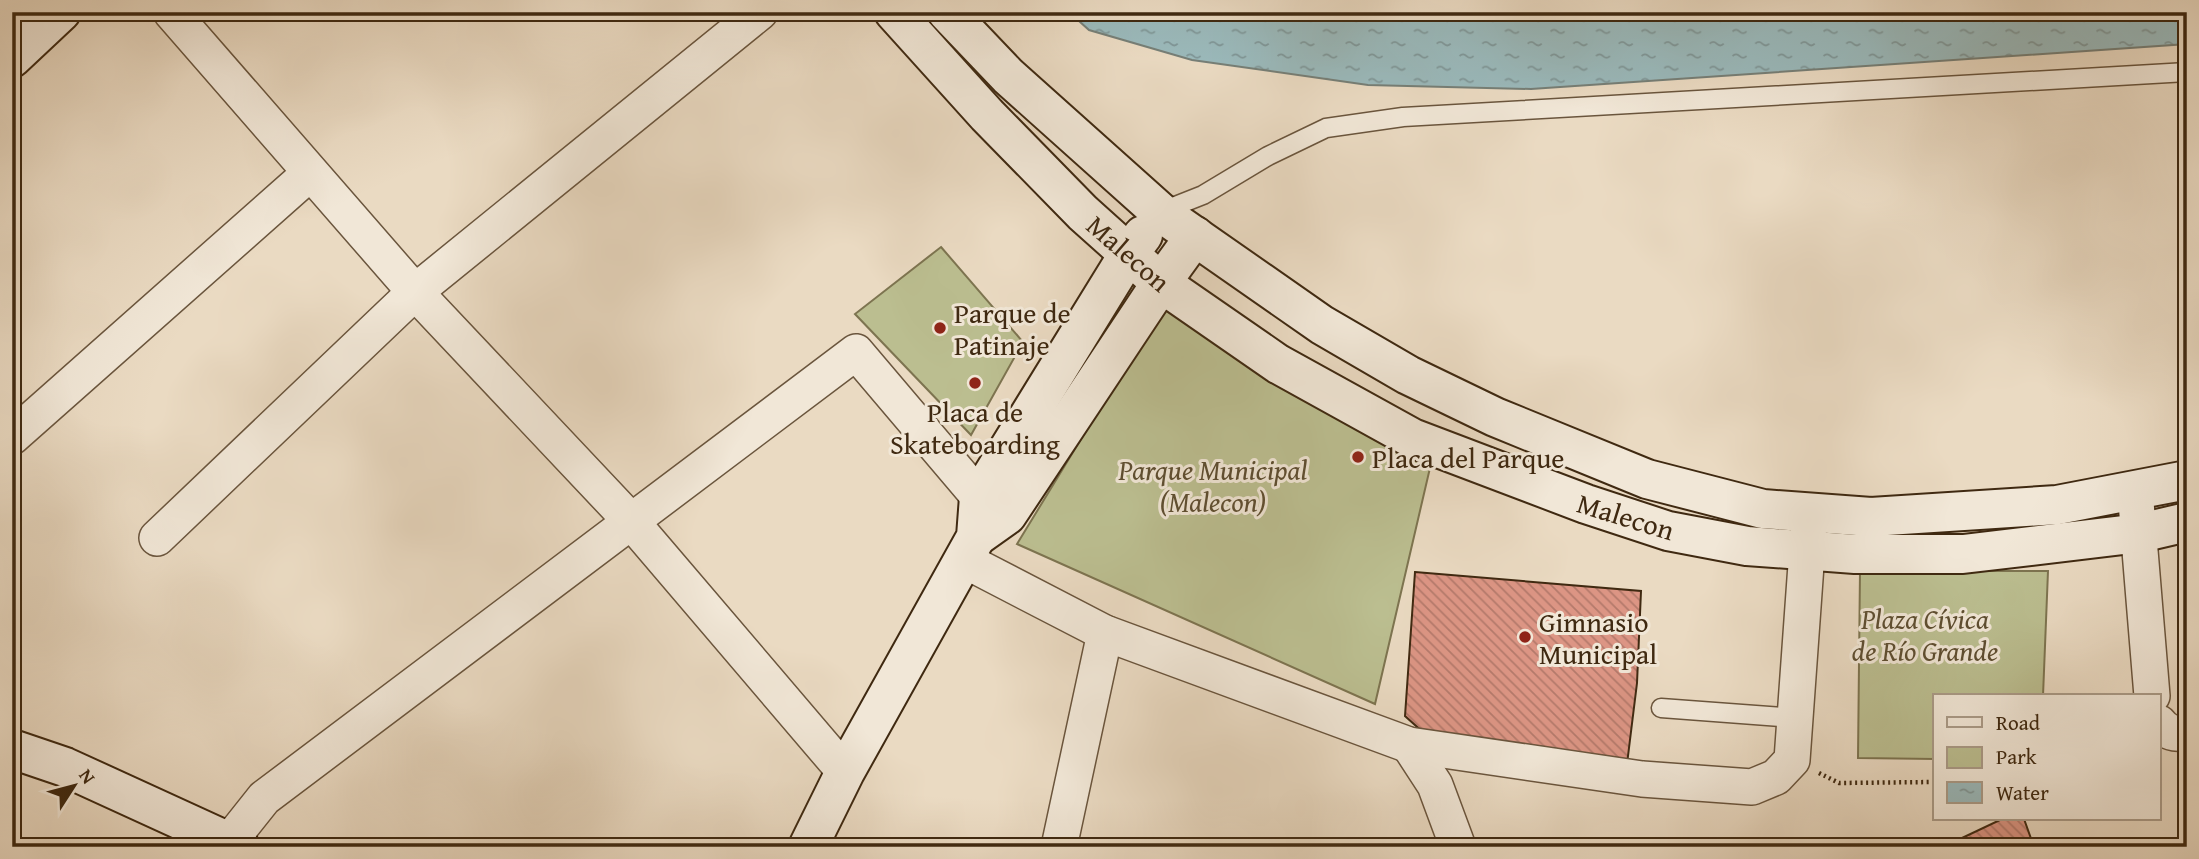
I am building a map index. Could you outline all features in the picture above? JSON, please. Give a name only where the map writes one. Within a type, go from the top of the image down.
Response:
[{"type":"street","points":[[171,12],[415,292],[630,520],[845,772]]},
{"type":"street","points":[[157,538],[415,292],[760,12]]},
{"type":"street","name":"Malecon","points":[[894,12],[987,115],[1083,213],[1161,283],[1278,364],[1412,438],[1586,504],[1668,531],[1747,546],[1855,554],[1963,554],[2140,533],[2187,522]]},
{"type":"street","name":"Malecon","points":[[947,12],[1009,76],[1160,212],[1322,325],[1408,375],[1495,418],[1647,479],[1763,509],[1871,517],[2057,505],[2187,480]]},
{"type":"street","points":[[12,58],[38,19]]},
{"type":"street","points":[[12,437],[310,173]]},
{"type":"street","points":[[808,847],[845,772],[993,506],[1128,255],[1160,212]]},
{"type":"street","points":[[993,506],[1195,236]]},
{"type":"street","points":[[12,748],[65,768],[230,845],[264,798],[856,352],[993,506]]},
{"type":"street","points":[[2135,490],[2152,694]]},
{"type":"street","points":[[970,548],[1105,633],[1409,745],[1642,779],[1752,787],[1776,777],[1792,760],[1810,512]]},
{"type":"street","points":[[1059,847],[1105,633]]},
{"type":"street","points":[[2160,724],[2164,730],[2180,734],[2187,732]]},
{"type":"street","points":[[1409,745],[1435,785],[1458,847]]},
{"type":"lane","points":[[1160,212],[1203,195],[1268,156],[1326,128],[1403,117],[2187,72]]},
{"type":"lane","points":[[1195,236],[1203,195]]},
{"type":"lane","points":[[1661,708],[1795,718]]},
{"type":"path","points":[[1792,760],[1839,783],[1933,782]]},
{"type":"green space","name":"Parque de Patinaje","points":[[941,247],[1023,342],[971,435],[855,314]]},
{"type":"green space","name":"Parque Municipal (Malecon)","points":[[1164,303],[1433,455],[1375,704],[1017,544]]},
{"type":"green space","name":"Plaza Cívica de Río Grande","points":[[1860,571],[2048,571],[2043,694],[1933,694],[1933,759],[1858,758]]},
{"type":"water","points":[[1069,12],[2187,12],[2187,44],[1531,89],[1368,85],[1192,60],[1089,30]]},
{"type":"building","name":"Gimnasio Municipal","points":[[1415,572],[1641,591],[1637,683],[1627,764],[1435,743],[1405,716]]},
{"type":"building","points":[[2000,820],[2024,820],[2034,847],[1943,847]]},
{"type":"place","name":"Parque de Patinaje","points":[[940,328]]},
{"type":"place","name":"Placa de Skateboarding","points":[[975,383]]},
{"type":"place","name":"Placa del Parque","points":[[1358,457]]},
{"type":"place","name":"Gimnasio Municipal","points":[[1525,637]]}]
